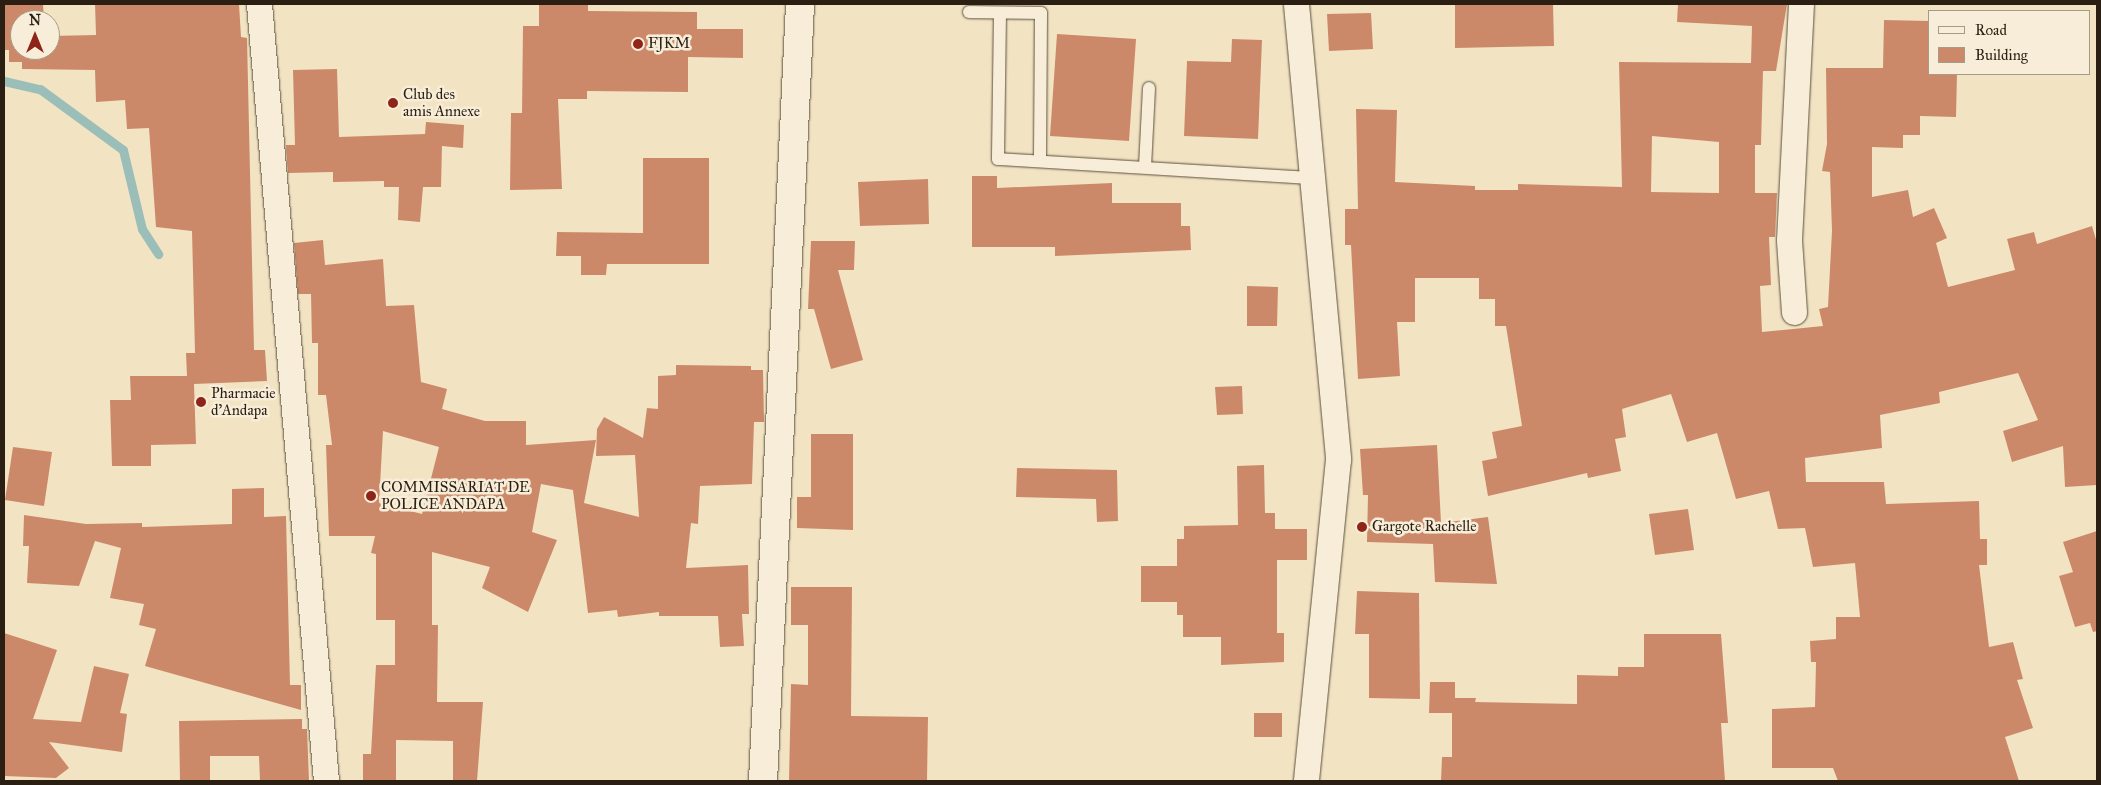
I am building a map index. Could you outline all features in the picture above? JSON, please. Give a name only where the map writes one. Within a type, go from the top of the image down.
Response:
[{"type":"street","points":[[259,4],[326,781]]},
{"type":"street","points":[[763,781],[800,4]]},
{"type":"street","points":[[1296,4],[1338,459],[1306,781]]},
{"type":"street","points":[[1794,312],[1789,240],[1801,4]]},
{"type":"lane","points":[[969,12],[1040,13],[1040,160]]},
{"type":"lane","points":[[1000,13],[998,159],[1040,160],[1312,178]]},
{"type":"lane","points":[[1145,167],[1149,88]]},
{"type":"building","points":[[43,4],[43,10],[10,10],[10,60],[60,60],[60,36],[96,35],[95,4],[239,4],[241,37],[247,38],[254,350],[265,350],[267,381],[194,384],[196,444],[151,445],[151,466],[112,466],[110,400],[131,400],[130,376],[187,376],[186,353],[195,353],[192,231],[156,227],[149,128],[127,129],[125,100],[96,102],[95,70],[22,69],[22,62],[9,62],[9,50],[4,50],[4,5]]},
{"type":"building","points":[[539,4],[588,4],[588,11],[697,12],[697,29],[743,29],[743,58],[688,57],[688,92],[587,91],[587,99],[558,99],[562,189],[510,190],[511,113],[522,113],[523,26],[539,26]]},
{"type":"building","points":[[1455,4],[1553,4],[1554,46],[1455,48]]},
{"type":"building","points":[[1678,4],[1787,4],[1776,71],[1763,71],[1761,145],[1755,145],[1755,193],[1777,193],[1775,237],[1769,237],[1771,285],[1760,286],[1762,332],[1823,326],[1819,309],[1828,307],[1832,231],[1830,172],[1822,171],[1827,144],[1826,68],[1883,68],[1884,20],[1928,21],[1928,75],[1957,75],[1956,117],[1920,116],[1920,135],[1903,135],[1903,148],[1872,147],[1872,197],[1908,190],[1913,217],[1934,208],[1947,238],[1936,243],[1948,287],[2015,270],[2007,239],[2034,232],[2037,244],[2092,226],[2097,243],[2097,485],[2065,487],[2063,446],[2012,462],[2003,431],[2038,420],[2018,373],[1939,392],[1940,403],[1880,415],[1882,448],[1805,458],[1806,482],[1884,482],[1886,504],[1979,501],[1980,539],[1987,539],[1987,565],[1979,565],[1989,647],[2013,642],[2023,679],[2017,680],[2033,728],[2005,737],[2019,781],[1838,781],[1833,768],[1772,768],[1772,709],[1815,707],[1816,662],[1811,662],[1810,641],[1836,639],[1836,617],[1860,617],[1855,563],[1813,567],[1805,528],[1778,529],[1769,491],[1736,499],[1717,433],[1687,442],[1671,394],[1622,409],[1626,437],[1615,439],[1621,471],[1588,478],[1587,473],[1488,496],[1482,461],[1497,458],[1492,432],[1522,426],[1506,326],[1495,326],[1495,299],[1479,299],[1479,278],[1415,278],[1415,322],[1397,322],[1400,376],[1358,379],[1351,245],[1345,245],[1345,209],[1358,209],[1356,109],[1397,110],[1395,182],[1475,186],[1475,190],[1518,190],[1518,184],[1622,187],[1619,62],[1751,63],[1752,26],[1677,22]],"holes":[[[1652,136],[1719,142],[1719,193],[1651,192]]]},
{"type":"building","points":[[1371,13],[1373,49],[1329,51],[1327,14]]},
{"type":"building","points":[[1057,34],[1136,39],[1129,141],[1050,136]]},
{"type":"building","points":[[1232,39],[1262,40],[1258,139],[1184,136],[1187,61],[1231,62]]},
{"type":"building","points":[[337,69],[339,137],[425,134],[426,122],[464,125],[463,148],[442,146],[441,187],[423,187],[420,222],[398,220],[399,187],[384,187],[384,181],[333,182],[333,172],[288,173],[286,145],[295,145],[293,70]]},
{"type":"building","points":[[643,158],[709,158],[709,264],[607,264],[606,275],[581,275],[581,256],[556,256],[557,232],[643,233]]},
{"type":"building","points":[[972,176],[997,176],[997,188],[1112,183],[1112,203],[1181,203],[1181,226],[1190,226],[1191,250],[1055,256],[1055,247],[972,247]]},
{"type":"building","points":[[928,179],[929,224],[860,226],[858,182]]},
{"type":"building","points":[[323,240],[325,265],[383,259],[386,306],[414,305],[421,382],[447,389],[442,409],[485,421],[526,421],[526,445],[596,440],[584,503],[639,517],[635,455],[596,456],[597,429],[604,417],[643,438],[647,408],[658,409],[658,376],[676,375],[676,365],[751,366],[751,370],[763,370],[764,422],[754,422],[752,484],[700,486],[698,524],[691,523],[686,568],[748,565],[749,614],[742,614],[744,646],[720,647],[718,616],[659,616],[659,612],[618,617],[617,610],[588,613],[573,490],[541,484],[532,532],[557,540],[528,612],[482,588],[490,567],[432,552],[432,625],[438,625],[437,702],[483,702],[477,781],[453,781],[453,741],[396,740],[396,781],[363,781],[363,754],[371,754],[376,665],[395,665],[395,620],[376,620],[376,554],[371,553],[375,536],[329,536],[326,445],[332,445],[326,395],[318,395],[318,343],[312,343],[311,294],[298,294],[294,243]],"holes":[[[383,431],[439,447],[422,514],[379,503]]]},
{"type":"building","points":[[811,241],[855,241],[854,270],[838,270],[863,360],[831,369],[814,309],[808,309]]},
{"type":"building","points":[[1247,286],[1278,287],[1277,326],[1247,326]]},
{"type":"building","points":[[1242,386],[1243,414],[1217,415],[1215,387]]},
{"type":"building","points":[[811,434],[853,434],[853,530],[797,528],[797,497],[811,497]]},
{"type":"building","points":[[1437,445],[1441,523],[1488,517],[1497,584],[1435,582],[1433,544],[1367,542],[1368,495],[1363,495],[1360,449]]},
{"type":"building","points":[[13,447],[52,452],[44,506],[5,500]]},
{"type":"building","points":[[1264,465],[1265,513],[1275,513],[1275,529],[1307,529],[1307,560],[1277,560],[1277,633],[1284,633],[1284,662],[1221,665],[1221,637],[1183,637],[1183,615],[1177,615],[1177,602],[1141,602],[1141,566],[1177,566],[1177,539],[1184,539],[1184,526],[1238,525],[1237,466]]},
{"type":"building","points":[[1017,468],[1117,470],[1118,521],[1097,522],[1096,499],[1016,497]]},
{"type":"building","points":[[264,488],[264,517],[286,516],[290,685],[301,685],[301,710],[145,666],[156,629],[139,625],[144,604],[110,598],[121,548],[95,541],[79,586],[27,583],[29,546],[23,546],[24,515],[86,524],[142,523],[142,527],[232,524],[232,489]]},
{"type":"building","points":[[1688,509],[1694,550],[1655,555],[1649,514]]},
{"type":"building","points":[[2097,531],[2097,631],[2093,632],[2090,623],[2075,627],[2059,576],[2073,572],[2063,542]]},
{"type":"building","points":[[791,587],[852,587],[851,716],[928,717],[927,781],[789,781],[791,684],[808,685],[808,625],[791,625]]},
{"type":"building","points":[[1357,591],[1419,593],[1420,699],[1369,698],[1369,634],[1355,634]]},
{"type":"building","points":[[4,633],[57,650],[33,719],[81,722],[94,666],[129,674],[120,713],[127,714],[122,752],[49,742],[69,768],[56,778],[4,776]]},
{"type":"building","points":[[1644,634],[1721,634],[1728,723],[1721,723],[1725,781],[1441,781],[1442,757],[1452,757],[1452,713],[1429,713],[1430,682],[1455,682],[1455,698],[1476,698],[1475,702],[1577,704],[1577,675],[1618,676],[1618,667],[1644,667]]},
{"type":"building","points":[[1254,713],[1282,713],[1282,737],[1254,737]]},
{"type":"building","points":[[302,719],[302,729],[307,729],[309,781],[260,781],[259,756],[210,756],[210,781],[180,781],[179,721]]},
{"type":"waterway","points":[[4,81],[40,89],[123,150],[142,229],[158,254]]},
{"type":"place","name":"FJKM","points":[[638,44]]},
{"type":"place","name":"Club des amis Annexe","points":[[393,103]]},
{"type":"place","name":"Pharmacie d'Andapa","points":[[201,402]]},
{"type":"place","name":"COMMISSARIAT DE POLICE ANDAPA","points":[[371,496]]},
{"type":"place","name":"Gargote Rachelle","points":[[1362,527]]}]
